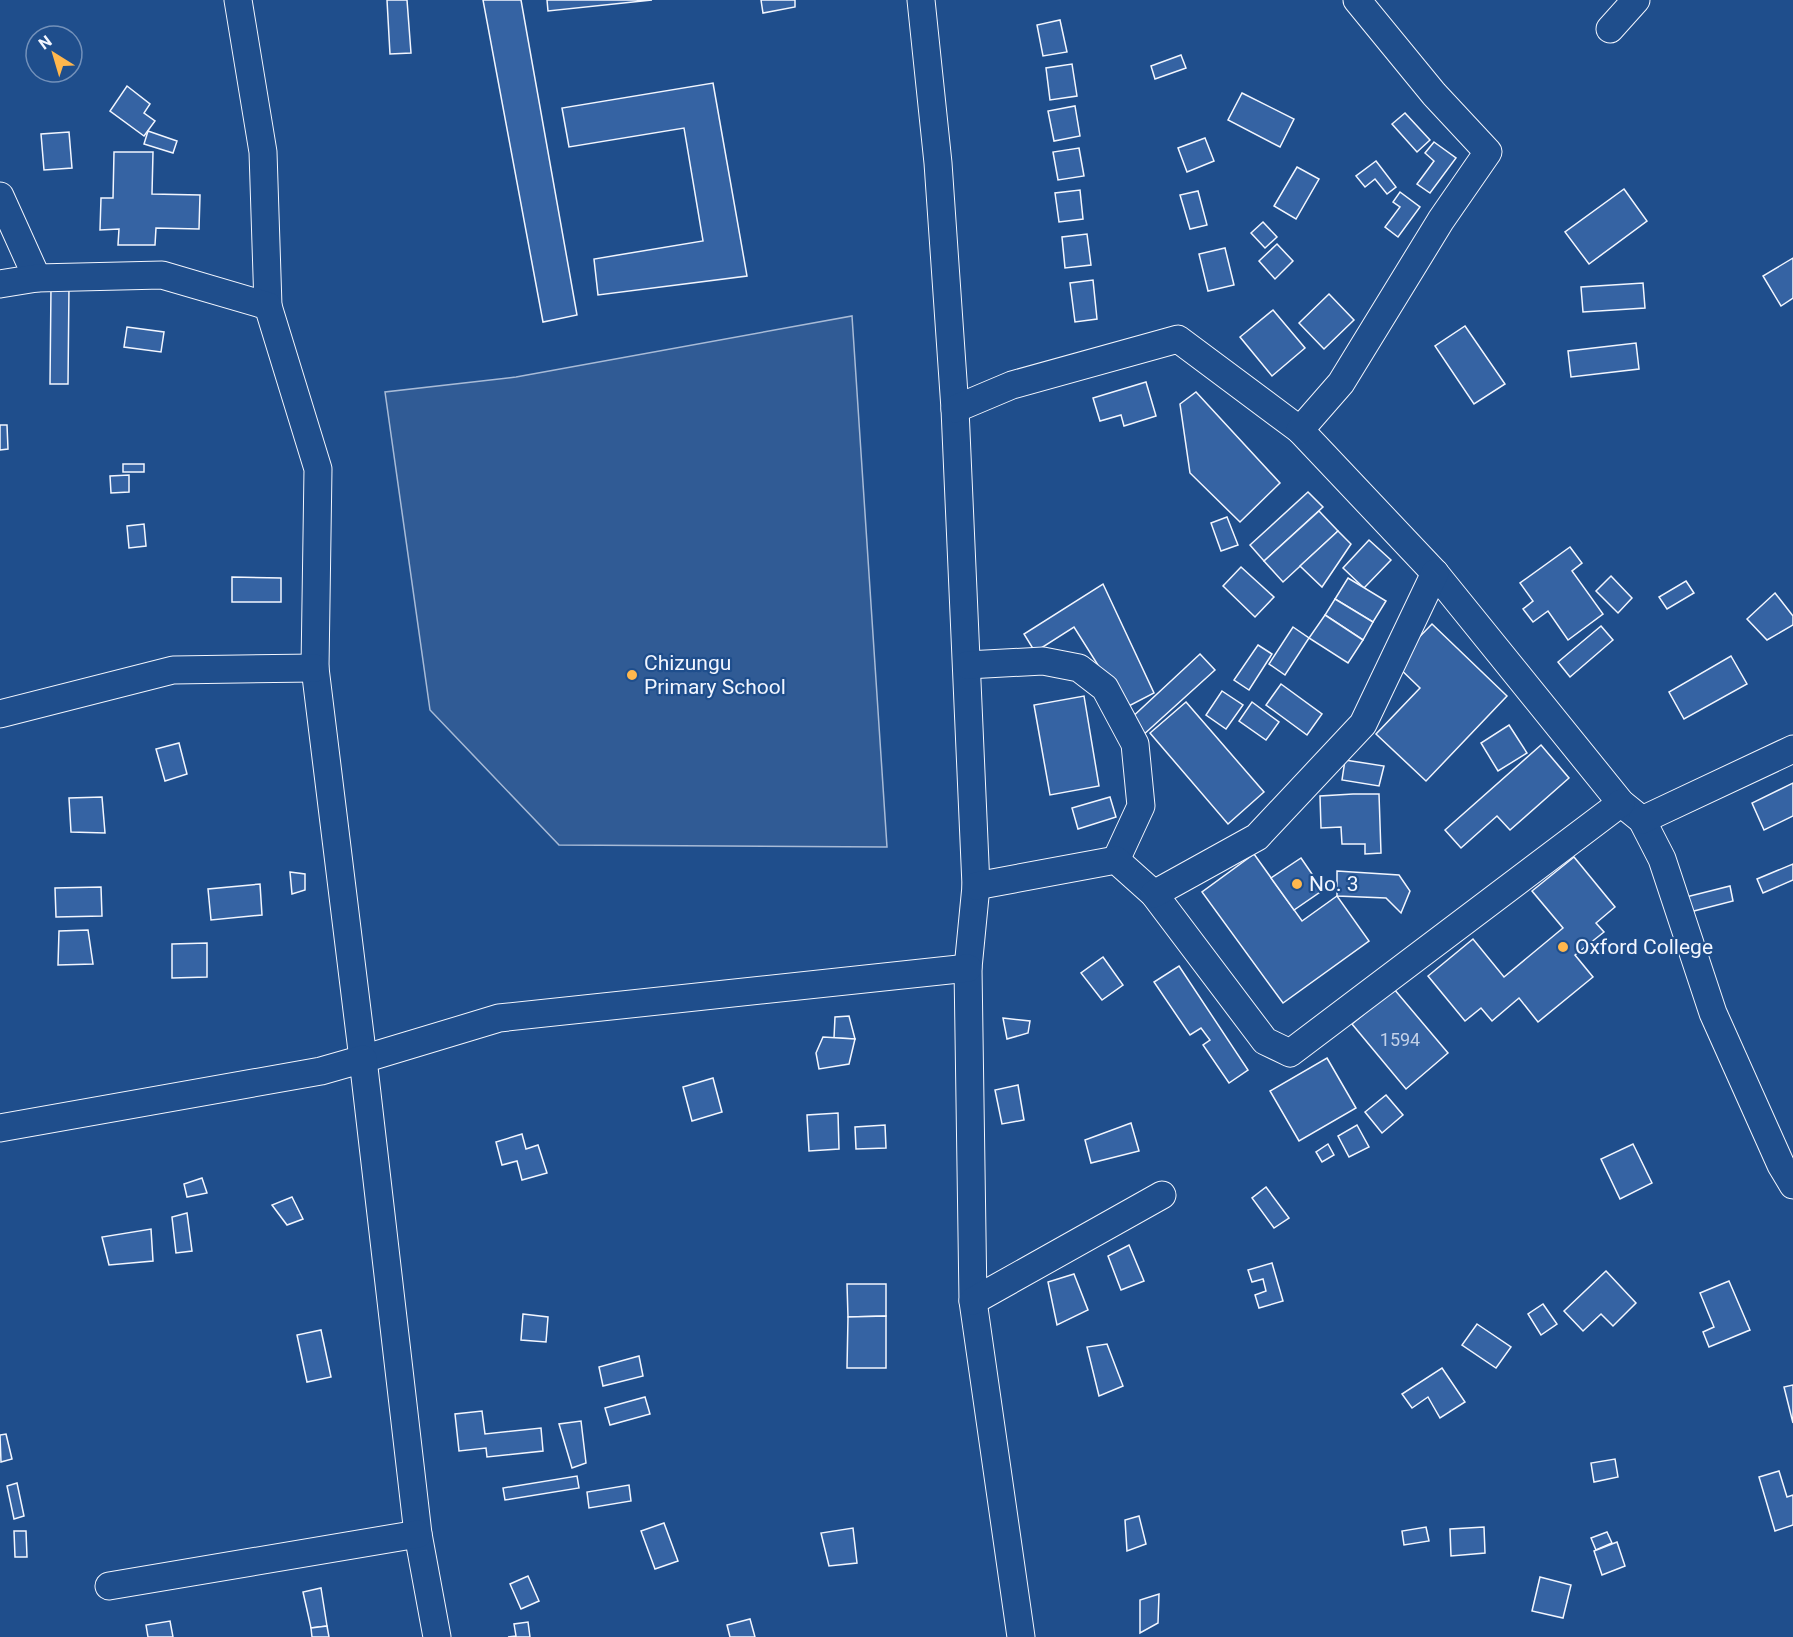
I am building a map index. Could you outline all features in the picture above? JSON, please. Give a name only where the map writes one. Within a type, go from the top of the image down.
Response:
[{"type":"street","points":[[238,0],[263,152],[268,306],[318,469],[315,668],[418,1534],[437,1637]]},
{"type":"street","points":[[921,0],[938,163],[955,409],[976,886],[968,968],[973,1301],[1021,1637]]},
{"type":"street","points":[[1300,430],[1341,383],[1441,220],[1488,152],[1434,93],[1357,0]]},
{"type":"street","points":[[1610,29],[1636,0]]},
{"type":"street","points":[[0,196],[37,278]]},
{"type":"street","points":[[0,284],[37,278],[162,275],[268,306]]},
{"type":"street","points":[[955,409],[1012,385],[1178,339],[1300,430],[1435,573],[1621,803],[1642,820],[1662,859],[1713,1013],[1781,1165],[1793,1185]]},
{"type":"street","points":[[1154,894],[1257,837],[1364,724],[1435,573]]},
{"type":"street","points":[[967,664],[1043,661],[1079,668],[1105,688],[1135,744],[1141,806],[1116,860]]},
{"type":"street","points":[[0,714],[173,670],[315,668]]},
{"type":"street","points":[[1642,820],[1793,749]]},
{"type":"street","points":[[1116,860],[1154,894],[1265,1041],[1290,1053],[1621,803]]},
{"type":"street","points":[[976,886],[1116,860]]},
{"type":"street","points":[[0,1128],[321,1071],[499,1018],[968,968]]},
{"type":"street","points":[[973,1301],[1162,1195]]},
{"type":"street","points":[[109,1586],[418,1534]]},
{"type":"shaded area","points":[[852,316],[887,847],[559,845],[430,710],[385,392],[516,377]]},
{"type":"building","points":[[387,0],[407,0],[411,53],[390,54]]},
{"type":"building","points":[[483,0],[521,0],[577,315],[543,322]]},
{"type":"building","points":[[547,0],[652,0],[548,11]]},
{"type":"building","points":[[761,0],[795,0],[795,7],[763,13]]},
{"type":"building","points":[[1060,20],[1067,52],[1043,56],[1037,25]]},
{"type":"building","points":[[1181,55],[1186,68],[1155,79],[1151,66]]},
{"type":"building","points":[[1072,64],[1077,96],[1050,100],[1046,68]]},
{"type":"building","points":[[713,83],[747,276],[598,295],[594,259],[703,241],[684,128],[569,147],[562,108]]},
{"type":"building","points":[[127,86],[150,104],[144,113],[155,121],[144,136],[110,111]]},
{"type":"building","points":[[1242,93],[1294,119],[1280,147],[1228,120]]},
{"type":"building","points":[[1075,106],[1080,136],[1054,141],[1048,111]]},
{"type":"building","points":[[1405,113],[1430,140],[1417,152],[1392,124]]},
{"type":"building","points":[[148,131],[177,141],[173,153],[144,144]]},
{"type":"building","points":[[69,132],[72,168],[44,170],[41,134]]},
{"type":"building","points":[[1205,138],[1214,161],[1187,172],[1178,148]]},
{"type":"building","points":[[1434,142],[1456,158],[1430,193],[1417,184],[1434,161],[1425,153]]},
{"type":"building","points":[[1079,148],[1084,176],[1058,180],[1053,152]]},
{"type":"building","points":[[114,152],[153,152],[152,194],[200,195],[199,229],[156,228],[155,245],[118,245],[119,229],[100,230],[101,198],[113,198]]},
{"type":"building","points":[[1376,161],[1396,187],[1387,194],[1375,179],[1365,187],[1356,176]]},
{"type":"building","points":[[1297,167],[1319,179],[1296,219],[1274,206]]},
{"type":"building","points":[[1624,189],[1647,221],[1589,264],[1565,232]]},
{"type":"building","points":[[1080,190],[1083,219],[1059,222],[1055,193]]},
{"type":"building","points":[[1198,191],[1207,225],[1190,229],[1180,195]]},
{"type":"building","points":[[1400,192],[1420,207],[1398,237],[1385,227],[1400,207],[1393,202]]},
{"type":"building","points":[[1263,222],[1277,237],[1265,248],[1251,233]]},
{"type":"building","points":[[1087,234],[1091,265],[1065,268],[1062,237]]},
{"type":"building","points":[[1277,244],[1293,261],[1275,279],[1259,261]]},
{"type":"building","points":[[1225,248],[1234,285],[1208,291],[1199,254]]},
{"type":"building","points":[[1793,258],[1793,298],[1781,306],[1763,276]]},
{"type":"building","points":[[1093,280],[1097,319],[1075,322],[1070,283]]},
{"type":"building","points":[[1643,283],[1645,308],[1583,312],[1581,287]]},
{"type":"building","points":[[69,286],[68,384],[50,384],[51,287]]},
{"type":"building","points":[[1329,294],[1354,320],[1324,349],[1299,323]]},
{"type":"building","points":[[1273,310],[1305,348],[1272,376],[1240,337]]},
{"type":"building","points":[[1465,326],[1505,384],[1474,404],[1435,346]]},
{"type":"building","points":[[127,327],[164,332],[161,352],[124,347]]},
{"type":"building","points":[[1636,343],[1639,369],[1571,377],[1568,351]]},
{"type":"building","points":[[1146,382],[1156,416],[1124,426],[1121,415],[1100,421],[1093,398]]},
{"type":"building","points":[[1196,392],[1280,483],[1240,522],[1190,473],[1180,404]]},
{"type":"building","points":[[0,425],[7,425],[8,449],[0,450]]},
{"type":"building","points":[[123,464],[144,464],[144,472],[123,472]]},
{"type":"building","points":[[129,475],[129,492],[111,493],[110,476]]},
{"type":"building","points":[[1308,492],[1323,507],[1264,561],[1250,545]]},
{"type":"building","points":[[1319,511],[1338,531],[1283,582],[1264,561]]},
{"type":"building","points":[[1227,517],[1238,545],[1221,551],[1211,523]]},
{"type":"building","points":[[144,524],[146,546],[129,548],[127,526]]},
{"type":"building","points":[[1338,531],[1351,544],[1322,587],[1300,566]]},
{"type":"building","points":[[1369,540],[1391,560],[1364,588],[1343,568]]},
{"type":"building","points":[[1570,547],[1582,563],[1572,571],[1603,614],[1568,640],[1548,611],[1533,622],[1523,609],[1533,601],[1520,583]]},
{"type":"building","points":[[1241,567],[1274,597],[1255,617],[1223,586]]},
{"type":"building","points":[[1611,576],[1632,598],[1618,613],[1596,591]]},
{"type":"building","points":[[232,577],[281,578],[281,602],[232,602]]},
{"type":"building","points":[[1348,578],[1386,601],[1373,622],[1335,599]]},
{"type":"building","points":[[1686,581],[1694,593],[1667,609],[1659,597]]},
{"type":"building","points":[[1103,584],[1154,693],[1125,708],[1074,627],[1035,652],[1024,634]]},
{"type":"building","points":[[1775,593],[1793,616],[1793,625],[1767,640],[1747,619]]},
{"type":"building","points":[[1335,599],[1373,622],[1363,640],[1325,615]]},
{"type":"building","points":[[1325,615],[1363,640],[1348,663],[1309,638]]},
{"type":"building","points":[[1432,624],[1507,696],[1426,781],[1376,734],[1420,688],[1394,663]]},
{"type":"building","points":[[1601,626],[1613,640],[1570,677],[1558,662]]},
{"type":"building","points":[[1293,627],[1309,638],[1285,675],[1269,664]]},
{"type":"building","points":[[1258,645],[1272,654],[1249,690],[1234,680]]},
{"type":"building","points":[[1200,654],[1215,670],[1142,736],[1128,721]]},
{"type":"building","points":[[1731,656],[1747,684],[1684,719],[1669,692]]},
{"type":"building","points":[[1281,684],[1322,714],[1307,735],[1266,705]]},
{"type":"building","points":[[1222,691],[1243,705],[1226,729],[1206,715]]},
{"type":"building","points":[[1084,696],[1099,786],[1050,795],[1034,705]]},
{"type":"building","points":[[1186,702],[1264,792],[1228,824],[1150,733]]},
{"type":"building","points":[[1252,702],[1279,722],[1266,740],[1239,721]]},
{"type":"building","points":[[1509,725],[1527,753],[1498,771],[1481,743]]},
{"type":"building","points":[[179,743],[187,774],[165,781],[156,749]]},
{"type":"building","points":[[1541,745],[1569,778],[1510,830],[1497,816],[1461,848],[1445,830]]},
{"type":"building","points":[[1345,760],[1384,766],[1379,786],[1342,780]]},
{"type":"building","points":[[1793,783],[1793,816],[1764,830],[1752,803]]},
{"type":"building","points":[[1379,794],[1381,853],[1365,854],[1365,844],[1342,844],[1341,827],[1321,828],[1320,796]]},
{"type":"building","points":[[102,797],[105,833],[71,832],[69,798]]},
{"type":"building","points":[[1110,797],[1116,817],[1078,829],[1072,808]]},
{"type":"building","points":[[1254,854],[1302,921],[1337,896],[1369,941],[1283,1003],[1202,892]]},
{"type":"building","name":"Oxford College","points":[[1574,857],[1615,907],[1596,923],[1604,932],[1575,955],[1593,977],[1538,1022],[1519,998],[1492,1021],[1481,1008],[1465,1021],[1428,976],[1473,939],[1504,977],[1563,928],[1532,891]]},
{"type":"building","name":"No. 3","points":[[1301,858],[1323,890],[1294,910],[1271,878]]},
{"type":"building","points":[[1793,864],[1793,880],[1763,893],[1757,879]]},
{"type":"building","points":[[1337,871],[1399,875],[1410,891],[1401,913],[1386,898],[1337,896]]},
{"type":"building","points":[[290,872],[305,874],[305,890],[292,894]]},
{"type":"building","points":[[260,884],[262,915],[211,920],[208,889]]},
{"type":"building","points":[[1730,886],[1733,901],[1686,913],[1682,898]]},
{"type":"building","points":[[101,887],[102,916],[56,917],[55,888]]},
{"type":"building","points":[[88,930],[93,964],[58,965],[59,931]]},
{"type":"building","points":[[207,943],[207,977],[172,978],[172,944]]},
{"type":"building","points":[[1103,957],[1123,985],[1102,1000],[1081,973]]},
{"type":"building","points":[[1179,966],[1248,1070],[1229,1083],[1203,1045],[1210,1040],[1201,1028],[1190,1035],[1154,982]]},
{"type":"building","points":[[1394,989],[1448,1053],[1406,1089],[1352,1024]]},
{"type":"building","points":[[849,1016],[855,1039],[834,1038],[835,1017]]},
{"type":"building","points":[[1003,1018],[1030,1021],[1028,1033],[1007,1039]]},
{"type":"building","points":[[823,1037],[855,1039],[849,1064],[819,1069],[816,1053]]},
{"type":"building","points":[[1327,1058],[1356,1108],[1299,1141],[1270,1091]]},
{"type":"building","points":[[713,1078],[722,1112],[692,1121],[683,1087]]},
{"type":"building","points":[[1018,1085],[1024,1120],[1002,1124],[995,1090]]},
{"type":"building","points":[[1386,1095],[1403,1115],[1382,1133],[1365,1112]]},
{"type":"building","points":[[838,1113],[839,1149],[809,1151],[807,1115]]},
{"type":"building","points":[[1131,1123],[1139,1151],[1091,1163],[1085,1140]]},
{"type":"building","points":[[885,1125],[886,1148],[856,1149],[855,1127]]},
{"type":"building","points":[[1357,1125],[1369,1147],[1349,1157],[1338,1136]]},
{"type":"building","points":[[522,1134],[526,1149],[538,1145],[547,1173],[522,1180],[517,1161],[502,1165],[496,1142]]},
{"type":"building","points":[[1328,1144],[1334,1155],[1322,1162],[1316,1152]]},
{"type":"building","points":[[1633,1144],[1652,1183],[1620,1199],[1601,1159]]},
{"type":"building","points":[[202,1178],[207,1193],[187,1197],[184,1184]]},
{"type":"building","points":[[1266,1187],[1289,1218],[1274,1228],[1252,1198]]},
{"type":"building","points":[[292,1197],[303,1219],[287,1225],[272,1205]]},
{"type":"building","points":[[187,1213],[192,1251],[176,1253],[172,1217]]},
{"type":"building","points":[[151,1229],[153,1261],[109,1265],[102,1237]]},
{"type":"building","points":[[1129,1245],[1144,1281],[1121,1290],[1108,1256]]},
{"type":"building","points":[[1272,1263],[1283,1301],[1259,1308],[1255,1295],[1266,1291],[1263,1279],[1252,1282],[1248,1270]]},
{"type":"building","points":[[1606,1271],[1636,1303],[1613,1326],[1601,1314],[1583,1331],[1564,1311]]},
{"type":"building","points":[[1074,1274],[1088,1310],[1057,1325],[1048,1282]]},
{"type":"building","points":[[1729,1281],[1750,1330],[1709,1347],[1703,1332],[1714,1327],[1700,1293]]},
{"type":"building","points":[[847,1284],[886,1284],[886,1316],[848,1317]]},
{"type":"building","points":[[1543,1304],[1557,1324],[1541,1335],[1528,1314]]},
{"type":"building","points":[[523,1314],[548,1317],[546,1342],[521,1340]]},
{"type":"building","points":[[886,1316],[886,1368],[847,1368],[848,1317]]},
{"type":"building","points":[[1477,1324],[1511,1347],[1496,1368],[1462,1345]]},
{"type":"building","points":[[321,1330],[331,1377],[307,1382],[297,1335]]},
{"type":"building","points":[[1107,1344],[1123,1386],[1099,1396],[1087,1347]]},
{"type":"building","points":[[639,1356],[643,1376],[603,1386],[599,1367]]},
{"type":"building","points":[[1442,1368],[1465,1402],[1440,1418],[1428,1397],[1412,1408],[1402,1394]]},
{"type":"building","points":[[1793,1385],[1793,1423],[1784,1387]]},
{"type":"building","points":[[645,1397],[650,1414],[610,1425],[605,1408]]},
{"type":"building","points":[[482,1411],[485,1434],[541,1428],[543,1451],[487,1457],[486,1448],[459,1451],[455,1414]]},
{"type":"building","points":[[581,1421],[586,1463],[572,1468],[559,1424]]},
{"type":"building","points":[[6,1434],[12,1459],[1,1462],[0,1435]]},
{"type":"building","points":[[1615,1459],[1618,1477],[1594,1482],[1591,1463]]},
{"type":"building","points":[[1779,1471],[1787,1497],[1793,1495],[1793,1525],[1775,1531],[1759,1477]]},
{"type":"building","points":[[577,1476],[579,1488],[505,1500],[503,1488]]},
{"type":"building","points":[[17,1483],[24,1516],[14,1519],[7,1486]]},
{"type":"building","points":[[629,1485],[631,1501],[589,1508],[587,1492]]},
{"type":"building","points":[[1139,1516],[1146,1544],[1127,1551],[1125,1520]]},
{"type":"building","points":[[664,1523],[678,1561],[655,1569],[641,1531]]},
{"type":"building","points":[[1426,1527],[1429,1541],[1404,1545],[1402,1531]]},
{"type":"building","points":[[1484,1527],[1485,1553],[1451,1556],[1450,1529]]},
{"type":"building","points":[[853,1528],[857,1563],[829,1566],[821,1533]]},
{"type":"building","points":[[14,1531],[26,1531],[27,1557],[15,1557]]},
{"type":"building","points":[[1607,1532],[1612,1543],[1596,1550],[1591,1538]]},
{"type":"building","points":[[1617,1542],[1625,1566],[1602,1575],[1594,1551]]},
{"type":"building","points":[[528,1576],[539,1601],[521,1609],[510,1584]]},
{"type":"building","points":[[1540,1577],[1571,1585],[1563,1618],[1532,1611]]},
{"type":"building","points":[[321,1588],[327,1626],[311,1628],[303,1592]]},
{"type":"building","points":[[1159,1594],[1158,1623],[1140,1633],[1140,1600]]},
{"type":"building","points":[[750,1619],[755,1637],[730,1637],[727,1625]]},
{"type":"building","points":[[170,1621],[173,1637],[148,1637],[146,1625]]},
{"type":"building","points":[[528,1622],[530,1637],[508,1637],[516,1636],[514,1624]]},
{"type":"building","points":[[327,1626],[329,1637],[312,1637],[311,1628]]},
{"type":"place","name":"Chizungu Primary School","points":[[632,675]]},
{"type":"place","name":"No. 3","points":[[1297,884]]},
{"type":"place","name":"Oxford College","points":[[1563,947]]}]
